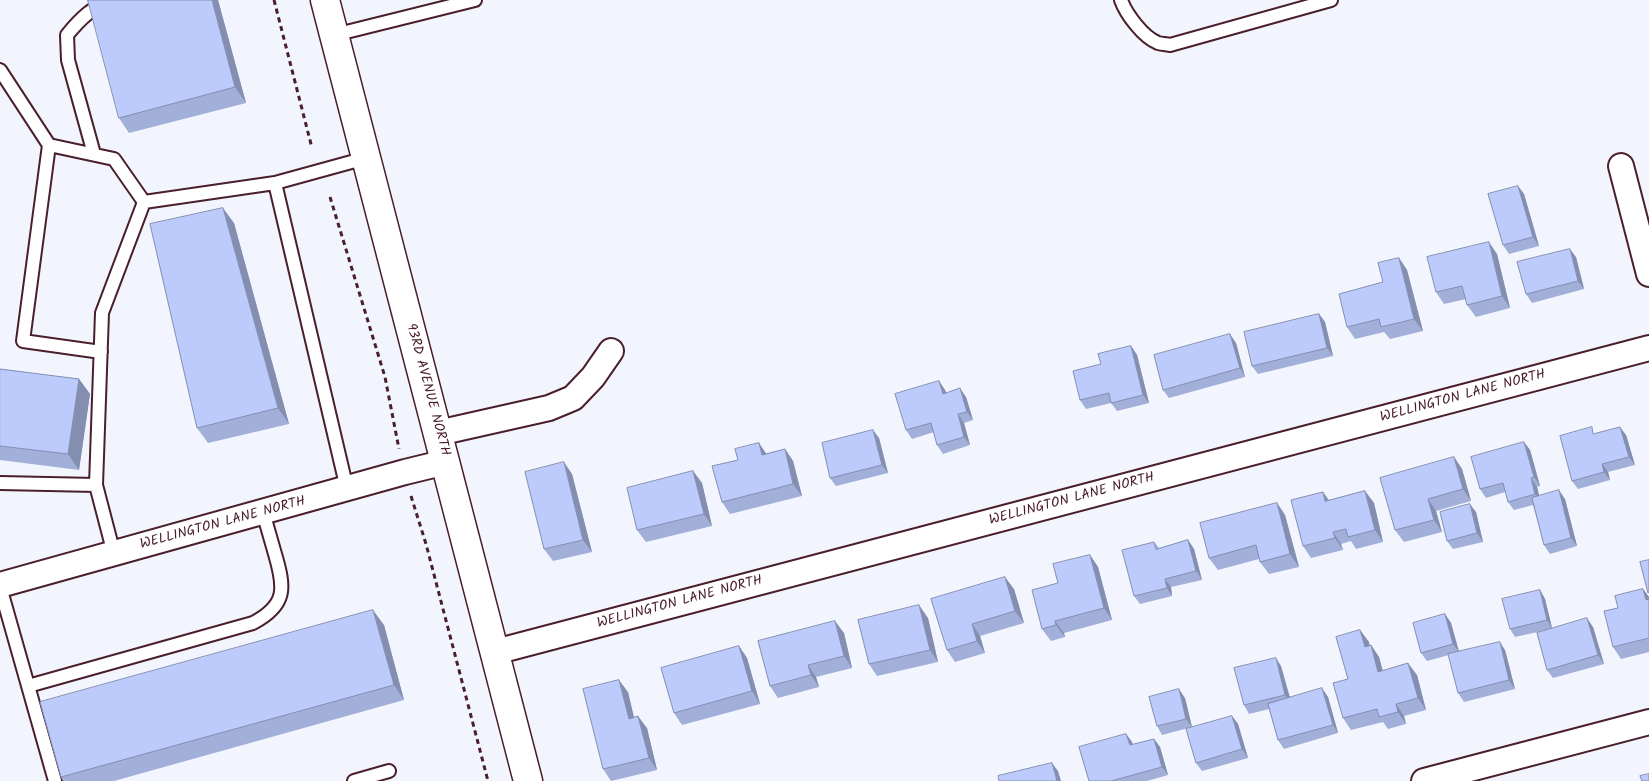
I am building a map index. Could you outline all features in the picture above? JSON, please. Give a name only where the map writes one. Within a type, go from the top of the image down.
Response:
[{"type":"street","name":"93RD AVENUE NORTH","points":[[325,0],[528,781]]},
{"type":"street","points":[[1621,166],[1649,274]]},
{"type":"street","name":"WELLINGTON LANE NORTH","points":[[494,652],[1649,348]]},
{"type":"street","points":[[438,433],[549,408],[574,398],[611,351]]},
{"type":"street","name":"WELLINGTON LANE NORTH","points":[[0,586],[446,462]]},
{"type":"street","points":[[1424,781],[1649,722]]},
{"type":"lane","points":[[94,154],[68,60],[67,35],[81,18],[102,3],[113,0]]},
{"type":"lane","points":[[334,35],[475,0]]},
{"type":"lane","points":[[1121,0],[1126,13],[1141,30],[1156,42],[1170,45],[1331,0]]},
{"type":"lane","points":[[0,70],[49,145],[23,341],[101,352]]},
{"type":"lane","points":[[49,145],[114,158],[144,202]]},
{"type":"lane","points":[[144,202],[275,182],[366,158]]},
{"type":"lane","points":[[275,182],[347,489]]},
{"type":"lane","points":[[114,554],[96,486],[102,312],[144,202]]},
{"type":"lane","points":[[0,483],[96,486]]},
{"type":"lane","points":[[28,686],[253,623],[267,616],[276,605],[282,593],[283,579],[263,512]]},
{"type":"lane","points":[[0,586],[55,781]]},
{"type":"lane","points":[[354,781],[389,771]]},
{"type":"path","points":[[274,0],[312,148]]},
{"type":"path","points":[[330,197],[385,378],[396,436]]},
{"type":"path","points":[[413,504],[426,544],[488,781]]},
{"type":"building","points":[[88,0],[212,0],[235,87],[119,118]]},
{"type":"building","points":[[1518,186],[1533,237],[1503,245],[1488,194]]},
{"type":"building","points":[[223,208],[278,408],[197,428],[150,224]]},
{"type":"building","points":[[1489,242],[1502,296],[1467,305],[1462,286],[1436,292],[1427,257]]},
{"type":"building","points":[[1570,249],[1578,281],[1526,294],[1517,262]]},
{"type":"building","points":[[1399,258],[1414,319],[1381,327],[1379,319],[1347,327],[1339,294],[1383,282],[1378,263]]},
{"type":"building","points":[[1319,314],[1327,348],[1252,366],[1244,332]]},
{"type":"building","points":[[1230,334],[1240,368],[1163,390],[1154,355]]},
{"type":"building","points":[[1131,346],[1143,395],[1111,403],[1109,393],[1080,400],[1073,371],[1101,364],[1098,354]]},
{"type":"building","points":[[0,369],[79,379],[68,454],[0,446]]},
{"type":"building","points":[[939,381],[943,394],[960,388],[967,412],[958,414],[964,437],[937,445],[931,423],[906,430],[895,394]]},
{"type":"building","points":[[1592,427],[1593,434],[1620,427],[1629,457],[1602,464],[1604,472],[1572,481],[1560,436]]},
{"type":"building","points":[[873,430],[882,465],[830,478],[822,443]]},
{"type":"building","points":[[1524,442],[1534,477],[1531,478],[1535,494],[1508,502],[1503,483],[1480,489],[1471,457]]},
{"type":"building","points":[[759,443],[762,455],[785,449],[793,484],[722,502],[712,466],[738,460],[735,449]]},
{"type":"building","points":[[1454,457],[1463,489],[1428,499],[1434,520],[1395,530],[1380,478]]},
{"type":"building","points":[[564,462],[583,540],[544,549],[525,472]]},
{"type":"building","points":[[693,471],[704,514],[637,530],[627,488]]},
{"type":"building","points":[[1559,490],[1571,538],[1544,545],[1532,498]]},
{"type":"building","points":[[1365,491],[1375,530],[1348,537],[1346,529],[1333,532],[1335,538],[1303,546],[1291,500],[1323,492],[1325,501]]},
{"type":"building","points":[[1277,503],[1290,554],[1260,562],[1256,545],[1209,558],[1200,523]]},
{"type":"building","points":[[1470,504],[1477,533],[1447,541],[1440,512]]},
{"type":"building","points":[[1188,540],[1196,571],[1165,579],[1167,588],[1134,596],[1122,550],[1154,542],[1156,549]]},
{"type":"building","points":[[1090,555],[1104,608],[1055,621],[1056,625],[1042,629],[1032,590],[1058,583],[1053,564]]},
{"type":"building","points":[[1649,560],[1649,592],[1648,593],[1640,562]]},
{"type":"building","points":[[1005,577],[1015,611],[972,624],[977,641],[947,650],[931,599]]},
{"type":"building","points":[[1643,589],[1646,600],[1649,599],[1649,638],[1613,647],[1604,611],[1618,608],[1615,596]]},
{"type":"building","points":[[1540,590],[1547,620],[1510,629],[1502,599]]},
{"type":"building","points":[[919,605],[930,650],[869,664],[858,620]]},
{"type":"building","points":[[373,610],[394,685],[61,777],[40,702]]},
{"type":"building","points":[[1445,614],[1453,644],[1421,653],[1413,623]]},
{"type":"building","points":[[1587,618],[1598,655],[1547,670],[1537,633]]},
{"type":"building","points":[[835,621],[844,656],[808,665],[811,675],[770,686],[758,641]]},
{"type":"building","points":[[1360,630],[1365,647],[1371,645],[1378,672],[1408,663],[1418,698],[1396,704],[1398,712],[1379,717],[1377,709],[1343,718],[1333,683],[1348,679],[1336,637]]},
{"type":"building","points":[[1500,642],[1509,680],[1458,693],[1448,654]]},
{"type":"building","points":[[739,646],[752,691],[674,713],[661,668]]},
{"type":"building","points":[[1276,658],[1285,695],[1244,705],[1234,668]]},
{"type":"building","points":[[619,680],[629,719],[638,716],[649,758],[603,769],[583,689]]},
{"type":"building","points":[[1322,688],[1333,725],[1278,740],[1268,704]]},
{"type":"building","points":[[1179,689],[1186,719],[1157,726],[1149,697]]},
{"type":"building","points":[[1232,716],[1242,749],[1196,763],[1186,729]]},
{"type":"building","points":[[1126,734],[1130,745],[1154,739],[1162,767],[1111,781],[1089,781],[1079,747]]},
{"type":"building","points":[[1052,763],[1057,781],[999,781],[998,776]]},
{"type":"building","points":[[1649,774],[1649,781],[1642,781],[1640,776]]}]
